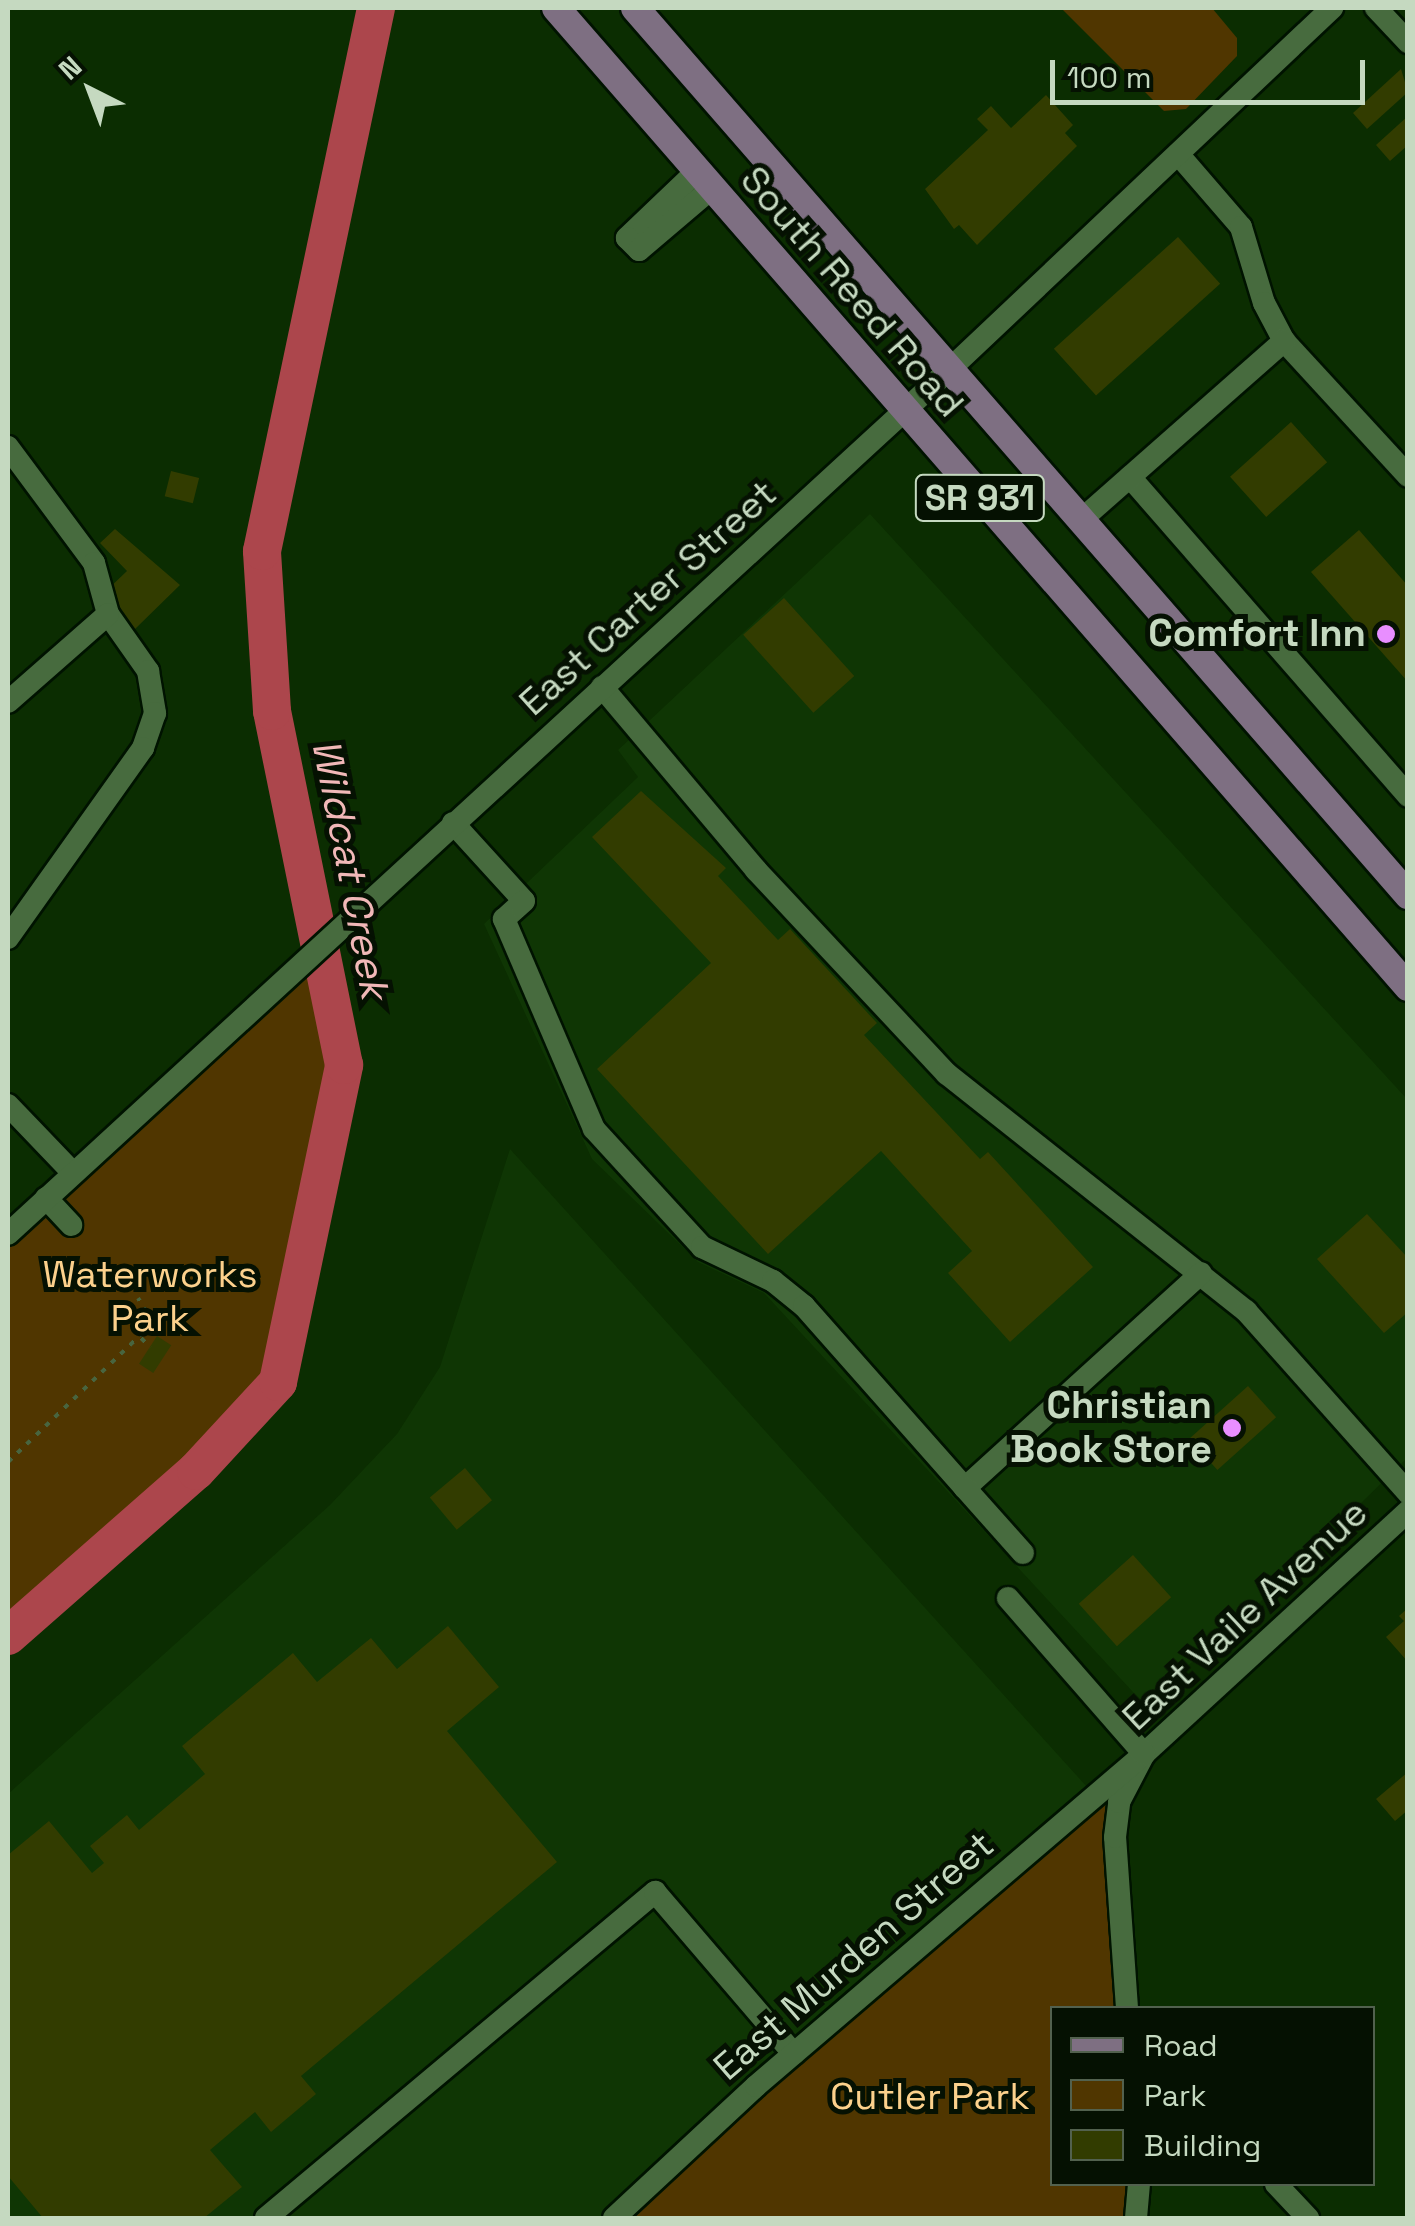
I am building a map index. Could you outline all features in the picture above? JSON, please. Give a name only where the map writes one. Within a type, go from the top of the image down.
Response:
[{"type":"main road","name":"South Reed Road","points":[[556,8],[1408,987]]},
{"type":"main road","name":"South Reed Road","points":[[634,8],[1408,894]]},
{"type":"street","name":"East Carter Street","points":[[8,1234],[950,369],[1332,8]]},
{"type":"street","points":[[1376,8],[1408,42]]},
{"type":"street","points":[[1178,154],[1241,226],[1264,304],[1284,340],[1408,476]]},
{"type":"street","points":[[1080,520],[1284,340]]},
{"type":"street","points":[[8,447],[94,563],[108,614],[148,671],[155,713],[150,733],[8,938]]},
{"type":"street","points":[[1130,477],[1408,796]]},
{"type":"street","points":[[8,702],[108,614]]},
{"type":"street","points":[[602,688],[762,876],[947,1074],[1246,1311],[1408,1493]]},
{"type":"street","points":[[454,822],[524,901],[504,918],[594,1128],[702,1247],[773,1281],[804,1306],[1023,1553]]},
{"type":"street","points":[[8,1106],[72,1174]]},
{"type":"street","points":[[46,1198],[70,1225]]},
{"type":"street","points":[[966,1488],[1201,1273]]},
{"type":"street","name":"East Vaile Avenue","points":[[1127,2006],[1115,1837],[1119,1802],[1144,1754],[1408,1511]]},
{"type":"street","points":[[1008,1598],[1144,1754]]},
{"type":"street","name":"East Murden Street","points":[[614,2218],[794,2054],[1144,1754]]},
{"type":"street","points":[[266,2218],[655,1892],[794,2054]]},
{"type":"street","points":[[1136,2218],[1138,2186]]},
{"type":"street","points":[[1278,2186],[1308,2218]]},
{"type":"path","points":[[8,1462],[140,1338],[154,1316],[138,1298]]},
{"type":"path","points":[[140,1338],[150,1347]]},
{"type":"shaded area","points":[[870,514],[1407,1099],[1407,1458],[1254,1608],[1144,1704],[764,1293],[698,1262],[592,1159],[484,924],[638,777],[618,750]]},
{"type":"shaded area","points":[[510,1149],[1097,1798],[614,2218],[8,2218],[8,1794],[330,1505],[397,1434],[440,1367]]},
{"type":"green space","points":[[1061,8],[1212,8],[1237,38],[1237,56],[1186,109],[1164,111]]},
{"type":"green space","name":"Waterworks Park","points":[[320,944],[344,1065],[278,1382],[196,1471],[8,1636],[8,1234]]},
{"type":"green space","name":"Cutler Park","points":[[1116,1781],[1127,2006],[1050,2006],[1050,2186],[1138,2186],[1136,2218],[614,2218]]},
{"type":"building","points":[[1401,69],[1408,92],[1367,129],[1353,113]]},
{"type":"building","points":[[1046,95],[1073,125],[1065,133],[1077,146],[977,245],[959,225],[954,229],[925,189],[988,130],[977,119],[991,106],[1011,128]]},
{"type":"building","points":[[1408,116],[1408,145],[1390,161],[1376,145]]},
{"type":"building","points":[[1178,237],[1220,284],[1096,396],[1054,349]]},
{"type":"building","points":[[1291,422],[1327,462],[1266,517],[1230,477]]},
{"type":"building","points":[[171,471],[199,478],[193,503],[165,496]]},
{"type":"building","points":[[115,529],[180,585],[134,630],[110,606],[106,591],[127,571],[100,543]]},
{"type":"building","name":"Comfort Inn","points":[[1359,530],[1408,586],[1408,682],[1311,572]]},
{"type":"building","points":[[784,598],[854,676],[813,713],[743,635]]},
{"type":"building","points":[[641,791],[726,868],[718,876],[778,940],[790,929],[877,1023],[864,1035],[980,1159],[988,1152],[1093,1267],[1010,1342],[948,1273],[972,1251],[881,1151],[768,1254],[597,1069],[711,963],[592,837]]},
{"type":"building","points":[[1367,1214],[1408,1258],[1408,1312],[1384,1333],[1317,1259]]},
{"type":"building","points":[[157,1336],[171,1345],[153,1373],[139,1364]]},
{"type":"building","name":"Christian Book Store","points":[[1248,1386],[1276,1417],[1217,1470],[1189,1439]]},
{"type":"building","points":[[465,1468],[492,1500],[457,1530],[430,1498]]},
{"type":"building","points":[[1133,1555],[1171,1597],[1117,1646],[1079,1604]]},
{"type":"building","points":[[1408,1608],[1408,1662],[1386,1637],[1404,1621],[1399,1616]]},
{"type":"building","points":[[448,1626],[499,1687],[447,1731],[557,1862],[301,2076],[316,2094],[271,2132],[255,2112],[210,2150],[242,2187],[204,2218],[43,2218],[8,2176],[8,1855],[49,1821],[92,1873],[104,1863],[90,1846],[127,1815],[139,1830],[205,1774],[182,1746],[293,1653],[317,1682],[371,1638],[397,1669]]},
{"type":"building","points":[[1408,1772],[1408,1810],[1395,1821],[1376,1799]]},
{"type":"waterway","name":"Wildcat Creek","points":[[8,1636],[196,1471],[278,1382],[344,1065],[272,711],[262,551],[376,8]]},
{"type":"place","name":"Comfort Inn","points":[[1386,634]]},
{"type":"place","name":"Christian Book Store","points":[[1232,1428]]}]
